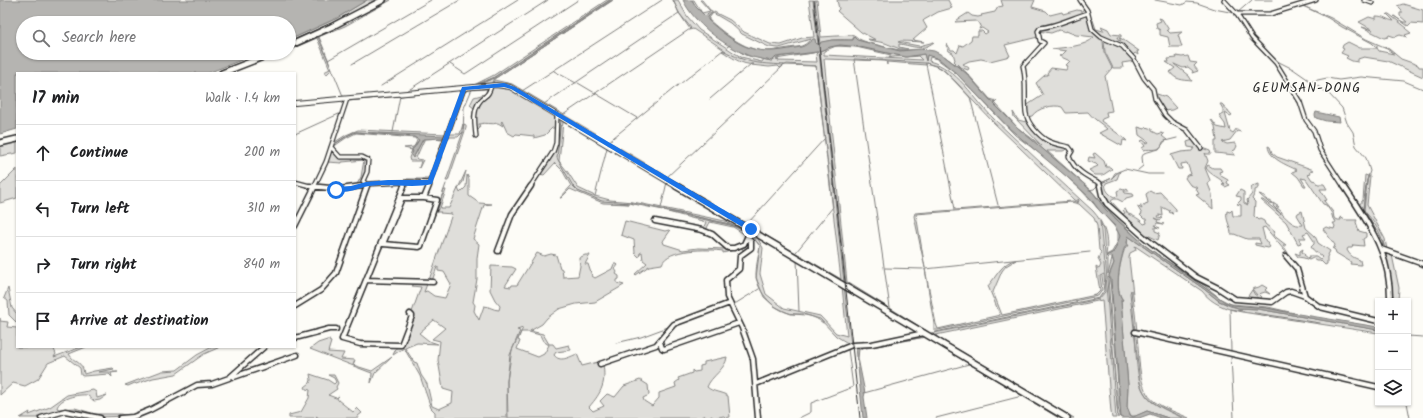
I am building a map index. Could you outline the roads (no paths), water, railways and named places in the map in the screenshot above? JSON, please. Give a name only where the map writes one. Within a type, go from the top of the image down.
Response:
[{"type":"highway","points":[[296,43],[331,27],[383,0]]},
{"type":"highway","points":[[225,72],[255,60]]},
{"type":"highway","points":[[0,143],[16,139]]},
{"type":"main road","points":[[296,104],[464,88],[504,85],[510,87],[1067,418]]},
{"type":"street","points":[[1080,0],[1088,13],[1092,29],[1101,37],[1122,46],[1134,59],[1144,78],[1153,89],[1155,100],[1165,115],[1172,122],[1186,130],[1201,148]]},
{"type":"street","points":[[1224,0],[1265,54],[1276,62],[1300,102],[1306,120],[1313,129],[1320,150],[1366,218],[1383,250],[1390,289],[1390,298]]},
{"type":"street","points":[[1236,14],[1270,14],[1316,0]]},
{"type":"street","points":[[1364,0],[1372,3]]},
{"type":"street","points":[[1088,13],[1068,19],[1055,26],[1039,29],[1039,40],[1044,43],[1037,49],[1023,67],[1026,78],[1026,113],[1030,124],[1043,139],[1068,147],[1072,150],[1069,156],[1070,160],[1081,174],[1100,183],[1102,196],[1107,204],[1144,237],[1196,277],[1240,301],[1272,302],[1290,291],[1305,296],[1320,307],[1375,320]]},
{"type":"street","points":[[476,136],[474,122],[475,112],[479,101],[489,94],[491,86]]},
{"type":"street","points":[[424,198],[464,88]]},
{"type":"street","points":[[296,224],[326,162],[347,99]]},
{"type":"street","points":[[498,251],[512,214],[553,152],[556,143],[557,115]]},
{"type":"street","points":[[331,147],[340,157],[362,157],[368,160],[367,172],[363,182],[367,184]]},
{"type":"street","points":[[296,182],[342,190],[356,188],[367,184],[405,182],[430,183]]},
{"type":"street","points":[[405,182],[342,339],[360,344],[401,345],[412,316],[410,314]]},
{"type":"street","points":[[296,305],[324,288],[336,273],[367,184]]},
{"type":"street","points":[[402,198],[424,198],[437,200],[421,246],[384,244],[402,198]]},
{"type":"street","points":[[655,221],[708,232],[725,247],[730,248],[744,244],[751,229]]},
{"type":"street","points":[[748,238],[751,242],[751,248],[740,256],[738,261],[739,269],[726,282],[730,303],[753,359],[758,418]]},
{"type":"street","points":[[1383,250],[1423,264]]},
{"type":"street","points":[[1286,256],[1297,269],[1305,296]]},
{"type":"street","points":[[366,280],[433,282]]},
{"type":"street","points":[[600,364],[660,342],[674,324],[730,303]]},
{"type":"street","points":[[660,342],[662,348],[664,349],[739,323]]},
{"type":"street","points":[[296,338],[329,329],[336,329]]},
{"type":"street","points":[[1134,332],[1375,386]]},
{"type":"street","points":[[756,384],[852,345],[872,344],[925,333]]},
{"type":"street","points":[[229,378],[263,348]]},
{"type":"street","points":[[120,418],[133,417],[150,410],[197,385],[212,384],[297,355]]},
{"type":"street","points":[[41,418],[55,412],[66,410],[80,412],[100,418]]},
{"type":"waterway","points":[[328,60],[431,0]]},
{"type":"waterway","points":[[352,64],[460,0]]},
{"type":"waterway","points":[[381,86],[518,0]]},
{"type":"waterway","points":[[407,91],[548,0]]},
{"type":"waterway","points":[[450,64],[465,74],[578,0]]},
{"type":"waterway","points":[[522,91],[662,0]]},
{"type":"waterway","points":[[673,0],[679,13]]},
{"type":"waterway","points":[[1155,0],[1182,5],[1187,2],[1197,3],[1214,9],[1235,13]]},
{"type":"waterway","points":[[1237,13],[1252,0]]},
{"type":"waterway","points":[[1255,0],[1272,0]]},
{"type":"waterway","points":[[1288,0],[1300,0]]},
{"type":"waterway","points":[[576,83],[679,13]]},
{"type":"waterway","points":[[595,93],[690,29],[679,13]]},
{"type":"waterway","points":[[319,37],[328,60]]},
{"type":"waterway","points":[[680,84],[723,50],[739,58],[752,62],[784,65]]},
{"type":"waterway","points":[[927,331],[890,308],[854,59],[926,63],[941,68],[956,82],[970,97],[998,205]]},
{"type":"waterway","points":[[328,60],[343,96]]},
{"type":"waterway","points":[[1275,60],[1293,69],[1329,94],[1342,108],[1347,123],[1353,132],[1356,146],[1366,158],[1370,171],[1367,180],[1363,208],[1382,240],[1385,249]]},
{"type":"waterway","points":[[710,99],[751,64]]},
{"type":"waterway","points":[[926,64],[955,209]]},
{"type":"waterway","points":[[735,112],[784,65]]},
{"type":"waterway","points":[[784,65],[816,66],[825,138]]},
{"type":"waterway","points":[[554,71],[576,83]]},
{"type":"waterway","points":[[1313,81],[1327,78],[1339,80],[1361,77],[1404,81],[1423,89]]},
{"type":"waterway","points":[[544,104],[576,83]]},
{"type":"waterway","points":[[578,83],[595,93]]},
{"type":"waterway","points":[[608,142],[678,85]]},
{"type":"waterway","points":[[463,133],[464,108],[472,89]]},
{"type":"waterway","points":[[563,115],[595,93]]},
{"type":"waterway","points":[[595,93],[637,118]]},
{"type":"waterway","points":[[393,132],[400,96]]},
{"type":"waterway","points":[[296,134],[341,113],[345,101]]},
{"type":"waterway","points":[[667,177],[734,114]]},
{"type":"waterway","points":[[561,120],[557,158],[573,186],[578,191],[602,201],[629,203],[697,217],[729,224],[747,232]]},
{"type":"waterway","points":[[748,223],[825,138]]},
{"type":"waterway","points":[[796,252],[833,207],[825,138]]},
{"type":"waterway","points":[[1138,170],[1143,166],[1142,157],[1144,153],[1159,149],[1165,141],[1177,138]]},
{"type":"waterway","points":[[595,196],[607,148]]},
{"type":"waterway","points":[[1101,183],[1112,178],[1115,173],[1125,169],[1148,174],[1163,174]]},
{"type":"waterway","points":[[661,208],[667,182]]},
{"type":"waterway","points":[[435,215],[446,184]]},
{"type":"waterway","points":[[1089,190],[1094,189],[1099,184]]},
{"type":"waterway","points":[[751,235],[760,246],[756,274],[757,281],[763,294],[780,310],[813,317],[823,323]]},
{"type":"waterway","points":[[1141,242],[1162,258]]},
{"type":"waterway","points":[[925,269],[1090,252]]},
{"type":"waterway","points":[[1385,253],[1386,259]]},
{"type":"waterway","points":[[797,260],[799,311]]},
{"type":"waterway","points":[[885,268],[923,269]]},
{"type":"waterway","points":[[931,333],[1099,298],[1104,291],[1102,276]]},
{"type":"waterway","points":[[1391,286],[1393,298]]},
{"type":"waterway","points":[[733,305],[759,289]]},
{"type":"waterway","points":[[1231,351],[1230,309],[1320,323]]},
{"type":"waterway","points":[[616,343],[641,337],[668,327]]},
{"type":"waterway","points":[[1411,336],[1423,337]]},
{"type":"waterway","points":[[861,349],[925,337],[1059,418]]},
{"type":"waterway","points":[[799,418],[811,412],[811,403],[853,387],[848,349]]},
{"type":"waterway","points":[[1231,355],[1234,418]]},
{"type":"waterway","points":[[864,393],[969,364]]},
{"type":"waterway","points":[[936,418],[1022,396]]},
{"type":"waterway","points":[[1408,406],[1410,418]]},
{"type":"railway","points":[[814,0],[860,418]]},
{"type":"district","name":"GEUMSAN-DONG","points":[[1307,88]]}]
